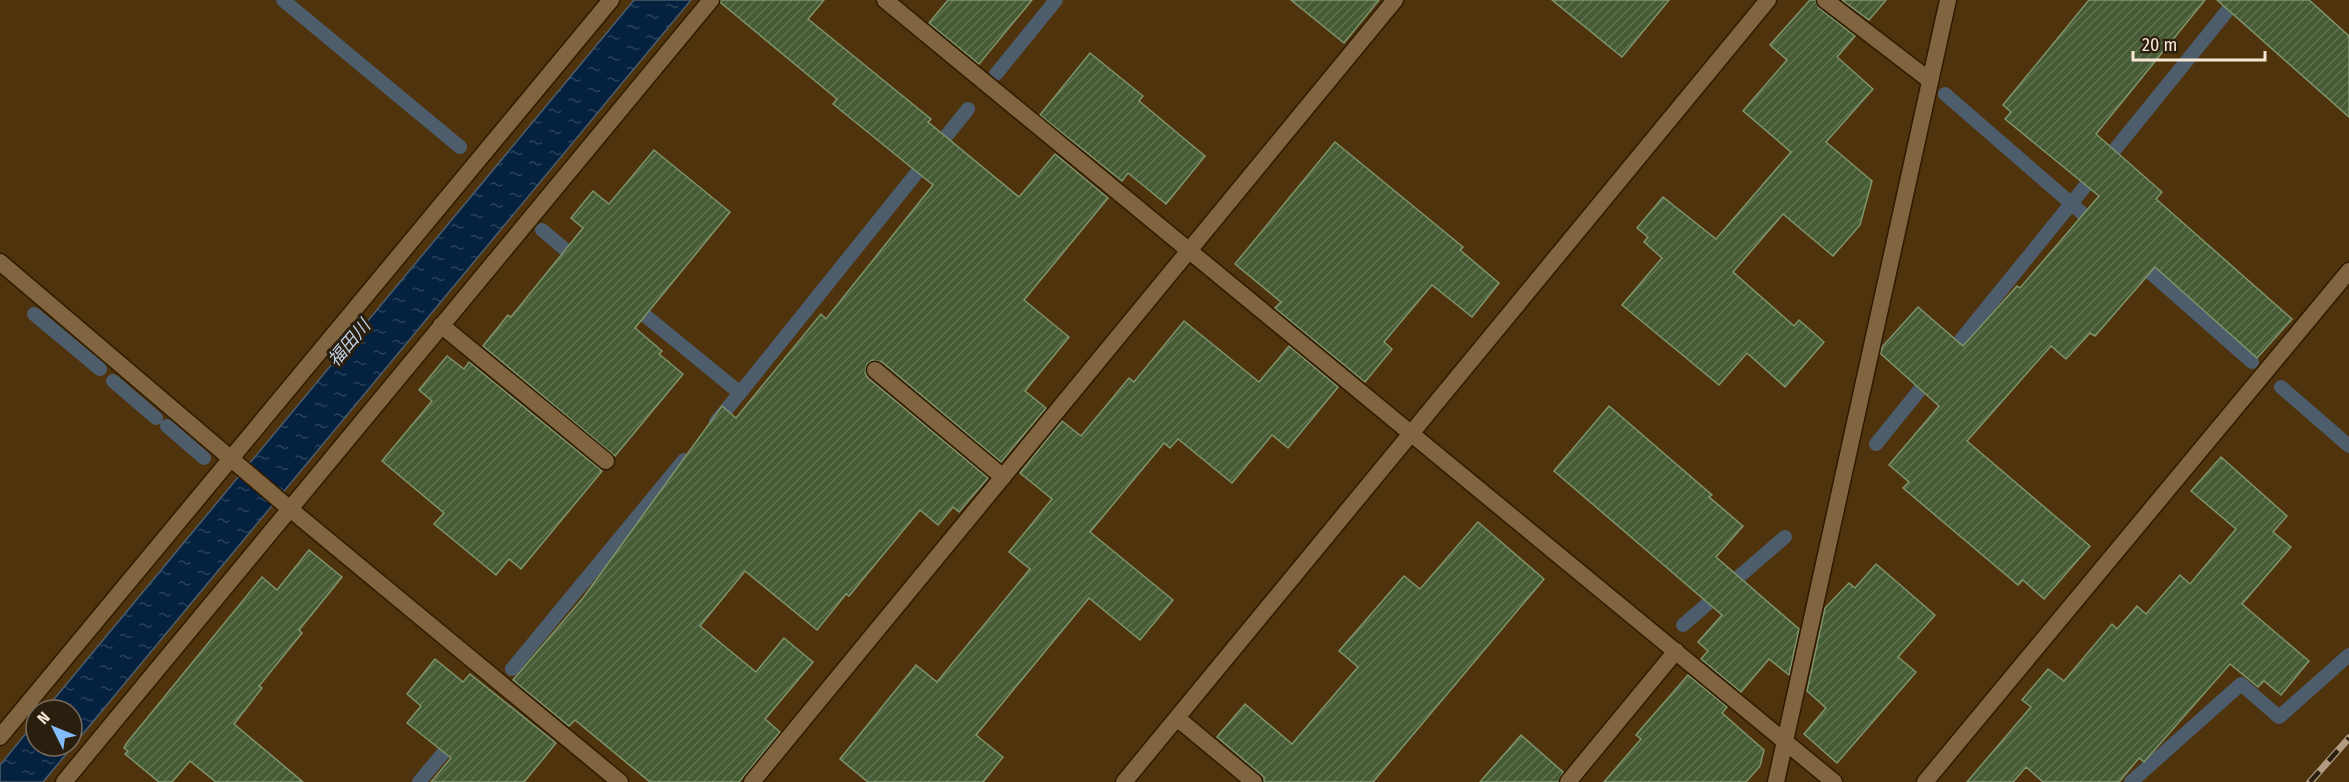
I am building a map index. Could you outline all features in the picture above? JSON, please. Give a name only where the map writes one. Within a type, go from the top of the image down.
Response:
[{"type":"street","points":[[0,737],[236,461],[611,0]]},
{"type":"street","points":[[64,782],[711,0]]},
{"type":"street","points":[[885,0],[1834,782]]},
{"type":"street","points":[[753,782],[1395,0]]},
{"type":"street","points":[[1124,782],[1768,0]]},
{"type":"street","points":[[1825,0],[1929,80]]},
{"type":"street","points":[[1776,782],[1948,0]]},
{"type":"street","points":[[0,262],[290,509],[620,782]]},
{"type":"street","points":[[1925,782],[2349,271]]},
{"type":"street","points":[[441,325],[606,461]]},
{"type":"street","points":[[875,370],[1003,477]]},
{"type":"street","points":[[1568,782],[1676,651]]},
{"type":"street","points":[[1177,718],[1254,782]]},
{"type":"water","points":[[634,0],[691,0],[84,733],[84,698],[55,698]]},
{"type":"water","points":[[24,736],[24,758],[63,758],[43,782],[0,782],[0,765]]},
{"type":"building","points":[[721,0],[824,0],[808,19],[931,119],[928,122],[1019,197],[1055,154],[1108,198],[1024,300],[1069,337],[1025,391],[1046,408],[1001,462],[882,362],[872,360],[867,364],[865,373],[868,378],[988,478],[959,512],[953,507],[938,525],[920,510],[849,596],[846,594],[817,630],[745,571],[700,626],[756,672],[784,638],[813,662],[765,719],[780,732],[739,782],[650,782],[575,720],[569,726],[513,680],[583,598],[722,406],[736,418],[821,314],[826,319],[933,185],[833,104],[837,99],[721,3]]},
{"type":"building","points":[[948,0],[1032,0],[979,64],[929,23]]},
{"type":"building","points":[[1291,0],[1379,0],[1344,43]]},
{"type":"building","points":[[1552,0],[1669,0],[1622,57]]},
{"type":"building","points":[[1810,0],[1815,0],[1819,8],[1855,36],[1837,57],[1873,89],[1826,142],[1872,181],[1860,225],[1833,256],[1783,214],[1733,272],[1794,326],[1799,320],[1824,342],[1785,387],[1747,353],[1719,385],[1622,305],[1662,258],[1644,242],[1648,237],[1637,228],[1663,197],[1716,239],[1791,152],[1743,111],[1787,60],[1770,45]]},
{"type":"building","points":[[1842,0],[1886,0],[1869,20]]},
{"type":"building","points":[[2089,0],[2205,0],[2096,134],[2162,192],[2156,199],[2292,319],[2257,358],[2155,267],[2095,336],[2090,333],[2066,359],[2051,346],[1967,441],[2090,546],[2044,599],[2023,580],[2018,585],[1903,488],[1909,482],[1889,465],[1939,406],[1881,354],[1882,347],[1918,307],[1963,346],[2017,286],[2020,288],[2099,196],[2005,119],[2011,112],[2003,105]]},
{"type":"building","points":[[2217,0],[2309,0],[2349,36],[2349,117]]},
{"type":"building","points":[[1090,53],[1143,96],[1139,101],[1205,156],[1166,204],[1128,173],[1122,181],[1040,115]]},
{"type":"building","points":[[1335,142],[1463,247],[1460,250],[1499,283],[1472,317],[1432,285],[1384,342],[1392,349],[1365,382],[1275,308],[1281,302],[1235,264]]},
{"type":"building","points":[[654,150],[730,212],[635,328],[662,351],[659,354],[683,374],[615,456],[483,346],[508,315],[511,317],[583,228],[571,218],[593,191],[609,204]]},
{"type":"building","points":[[1184,321],[1259,382],[1289,346],[1338,387],[1288,448],[1272,435],[1232,483],[1178,439],[1170,448],[1164,443],[1090,532],[1173,600],[1140,640],[1089,598],[976,735],[1003,757],[983,782],[868,782],[840,759],[916,665],[937,682],[1030,569],[1009,552],[1052,499],[1020,473],[1062,421],[1081,436],[1129,378],[1134,382]]},
{"type":"building","points":[[447,356],[464,369],[469,362],[602,471],[521,569],[509,559],[496,575],[434,524],[444,513],[382,461],[432,401],[419,390]]},
{"type":"building","points":[[1609,406],[1712,495],[1709,497],[1743,526],[1716,557],[1799,629],[1789,675],[1769,659],[1741,692],[1701,659],[1708,651],[1698,642],[1722,615],[1554,471]]},
{"type":"building","points":[[2221,457],[2287,516],[2273,532],[2291,547],[2242,604],[2309,661],[2281,695],[2264,681],[2258,687],[2230,664],[2144,762],[2139,758],[2119,782],[2043,782],[2026,767],[2013,782],[1967,782],[2031,707],[2022,700],[2048,669],[2064,681],[2112,624],[2117,629],[2137,606],[2146,614],[2180,575],[2190,584],[2236,529],[2191,491]]},
{"type":"building","points":[[1478,522],[1544,579],[1373,782],[1264,782],[1264,777],[1217,737],[1245,704],[1292,744],[1358,667],[1339,651],[1404,576],[1420,589]]},
{"type":"building","points":[[309,550],[342,577],[299,630],[302,633],[259,686],[262,688],[234,724],[303,782],[216,782],[190,761],[172,782],[159,782],[125,754],[128,751],[124,748],[126,744],[262,577],[277,590]]},
{"type":"building","points":[[1876,564],[1935,615],[1898,657],[1916,672],[1837,763],[1804,734],[1826,708],[1807,691],[1825,608],[1849,583],[1855,588]]},
{"type":"building","points":[[435,659],[463,682],[470,674],[556,743],[524,782],[431,782],[451,758],[407,723],[421,706],[407,694]]},
{"type":"building","points":[[1688,675],[1727,707],[1722,713],[1764,750],[1760,766],[1746,782],[1604,782],[1641,739],[1636,735]]},
{"type":"building","points":[[1521,735],[1563,772],[1558,782],[1480,782]]},
{"type":"waterway","points":[[283,0],[460,147]]},
{"type":"waterway","points":[[996,74],[1056,0]]},
{"type":"waterway","points":[[1947,357],[2236,0]]},
{"type":"waterway","points":[[1945,94],[2097,226]]},
{"type":"waterway","points":[[740,393],[968,109]]},
{"type":"waterway","points":[[542,230],[579,261]]},
{"type":"waterway","points":[[2136,260],[2252,362]]},
{"type":"waterway","points":[[631,304],[740,393],[716,422]]},
{"type":"waterway","points":[[34,314],[100,369]]},
{"type":"waterway","points":[[1876,444],[1931,376]]},
{"type":"waterway","points":[[113,381],[156,418]]},
{"type":"waterway","points":[[2281,387],[2349,446]]},
{"type":"waterway","points":[[167,426],[204,458]]},
{"type":"waterway","points":[[512,669],[684,460]]},
{"type":"waterway","points":[[1683,625],[1785,537]]},
{"type":"waterway","points":[[2131,782],[2241,684],[2279,717],[2349,655]]},
{"type":"waterway","points":[[419,782],[454,740]]},
{"type":"railway","points":[[2310,782],[2349,738]]},
{"type":"water label","name":"福田川","points":[[349,343]]}]
